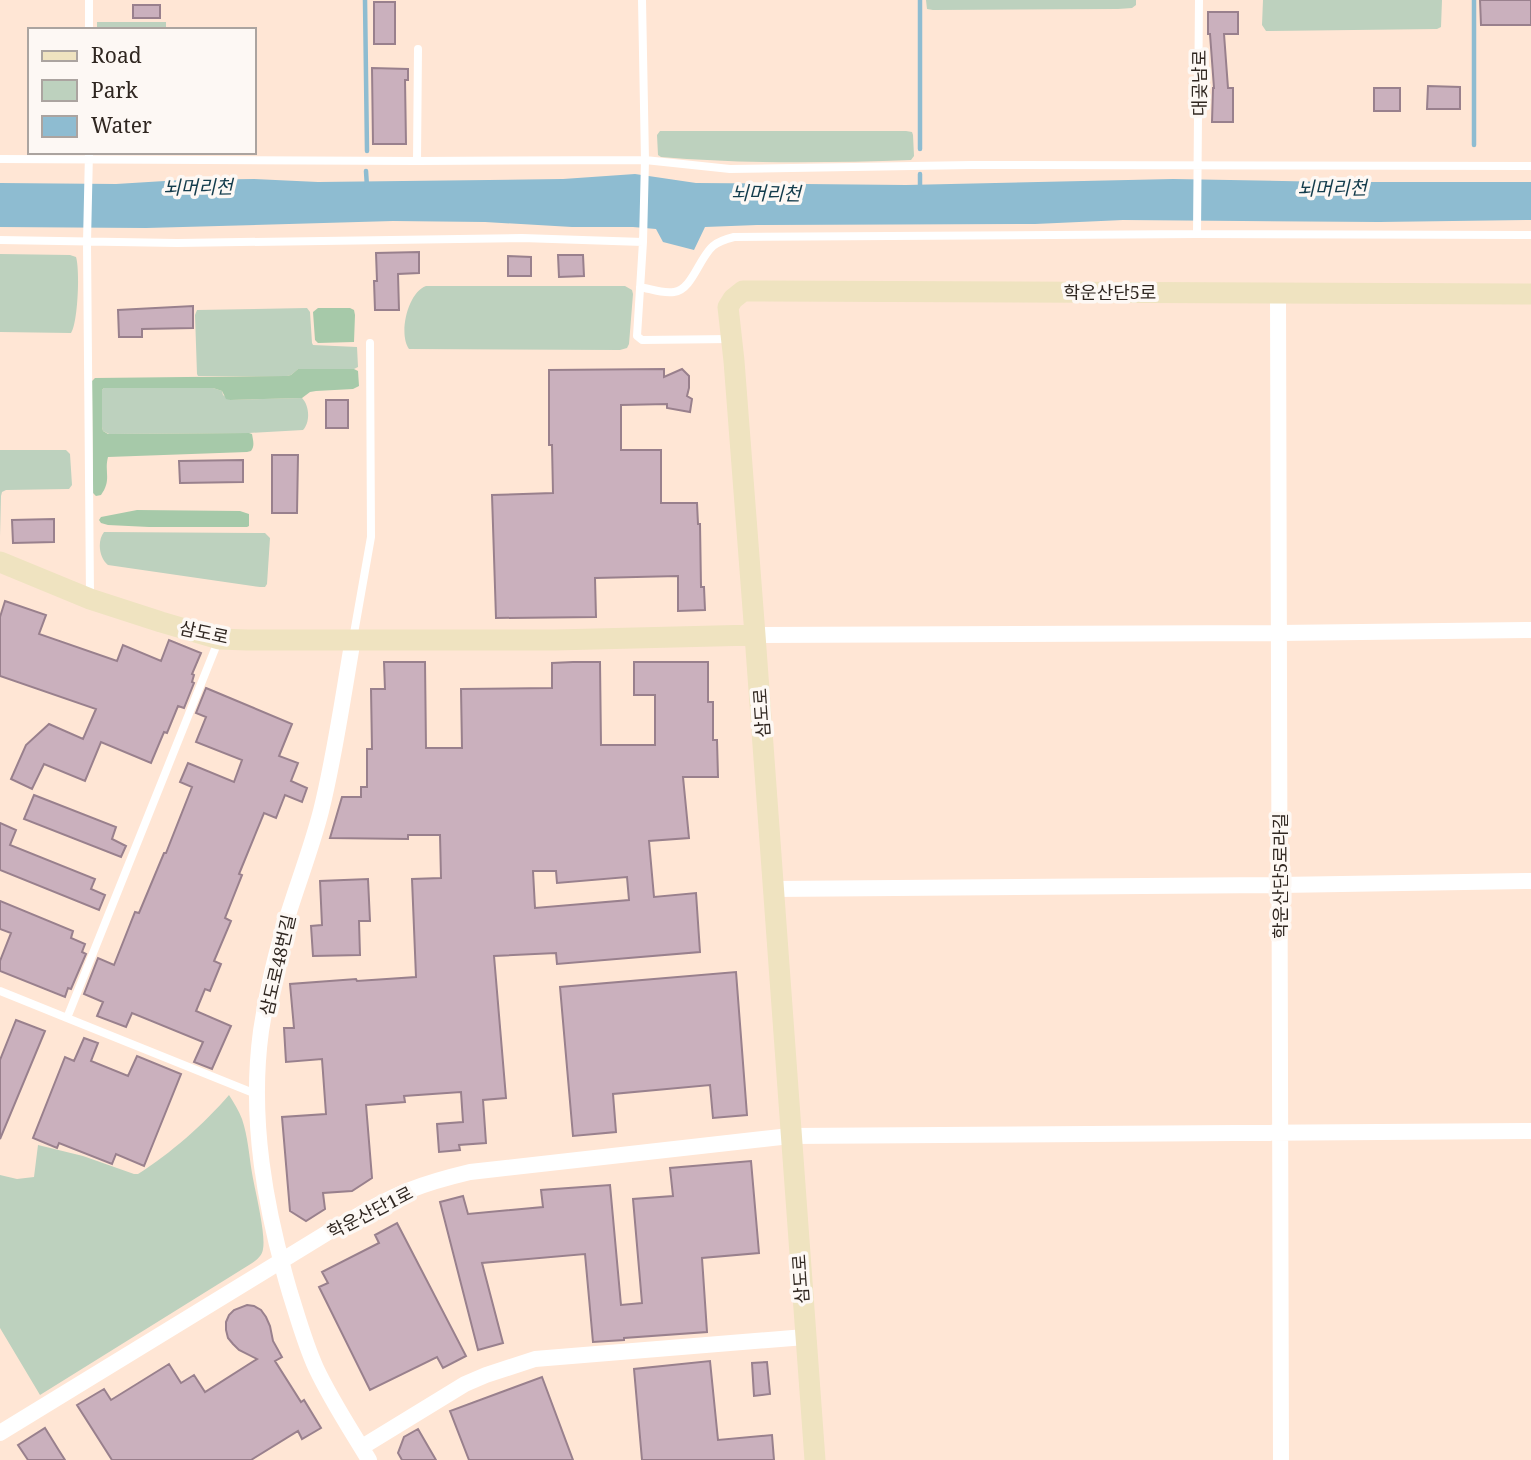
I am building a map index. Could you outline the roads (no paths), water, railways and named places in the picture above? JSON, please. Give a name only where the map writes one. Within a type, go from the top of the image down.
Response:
[{"type":"street","name":"학운산단5로","points":[[755,635],[728,307],[743,291],[1531,294]]},
{"type":"street","name":"학운산단5로라길","points":[[1278,293],[1280,1460]]},
{"type":"street","name":"삼도로","points":[[0,562],[90,599],[219,639],[555,640],[755,635],[814,1460]]},
{"type":"street","points":[[755,635],[1531,630]]},
{"type":"street","name":"삼도로48번길","points":[[353,639],[321,811],[280,939],[269,984],[261,1031],[256,1094],[265,1187],[281,1260],[305,1340],[315,1366],[365,1454]]},
{"type":"street","points":[[773,889],[1531,881]]},
{"type":"street","name":"학운산단1로","points":[[0,1433],[281,1260],[386,1200],[439,1180],[470,1172],[790,1136],[1531,1131]]},
{"type":"street","points":[[365,1454],[465,1384],[535,1359],[804,1337]]},
{"type":"lane","points":[[89,0],[89,28]]},
{"type":"lane","points":[[642,0],[643,242],[637,336],[642,340],[731,339]]},
{"type":"lane","name":"대곶남로","points":[[1197,234],[1199,0]]},
{"type":"lane","points":[[417,161],[418,49]]},
{"type":"lane","points":[[0,159],[89,156],[644,165],[730,169],[901,165],[1531,166]]},
{"type":"lane","points":[[89,156],[87,242],[90,599]]},
{"type":"lane","points":[[640,286],[676,292],[685,287],[712,246],[734,237],[1531,235]]},
{"type":"lane","points":[[0,240],[177,243],[463,238],[643,242]]},
{"type":"lane","points":[[353,639],[371,537],[370,343]]},
{"type":"lane","points":[[67,1018],[219,639]]},
{"type":"lane","points":[[0,991],[256,1094]]},
{"type":"water","name":"뇌머리천","points":[[635,174],[696,183],[906,185],[1173,179],[1531,182],[1531,220],[1123,220],[1035,224],[757,225],[705,227],[694,250],[663,242],[656,229],[485,222],[393,221],[146,228],[0,227],[0,183],[116,184],[254,179],[318,182],[563,179]]},
{"type":"waterway","points":[[365,0],[367,151]]},
{"type":"waterway","points":[[920,0],[920,149]]},
{"type":"waterway","points":[[1474,0],[1474,145]]},
{"type":"waterway","points":[[366,171],[367,187]]},
{"type":"waterway","points":[[920,174],[920,191]]}]
